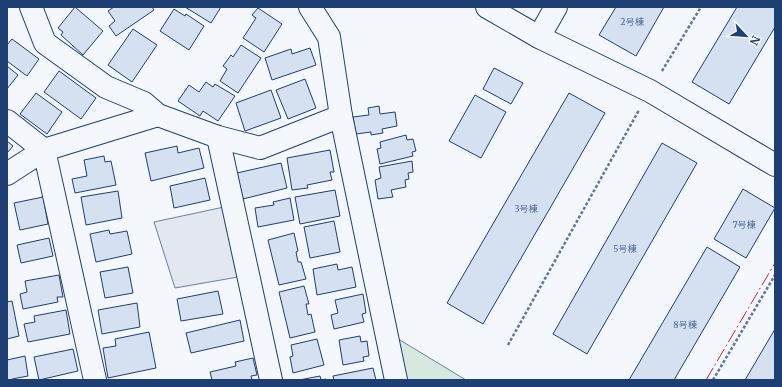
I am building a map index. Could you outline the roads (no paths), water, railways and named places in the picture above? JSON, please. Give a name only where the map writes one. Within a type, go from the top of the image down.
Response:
[{"type":"street","points":[[31,7],[45,43],[106,86],[144,103],[158,115],[218,136],[260,148],[341,116]]},
{"type":"street","points":[[310,7],[329,37],[341,116],[396,380]]},
{"type":"street","points":[[487,7],[539,37],[650,91],[775,166]]},
{"type":"street","points":[[539,37],[556,7]]},
{"type":"street","points":[[7,174],[44,150],[158,115]]},
{"type":"street","points":[[7,121],[44,150],[95,380]]},
{"type":"street","points":[[218,136],[271,380]]}]
